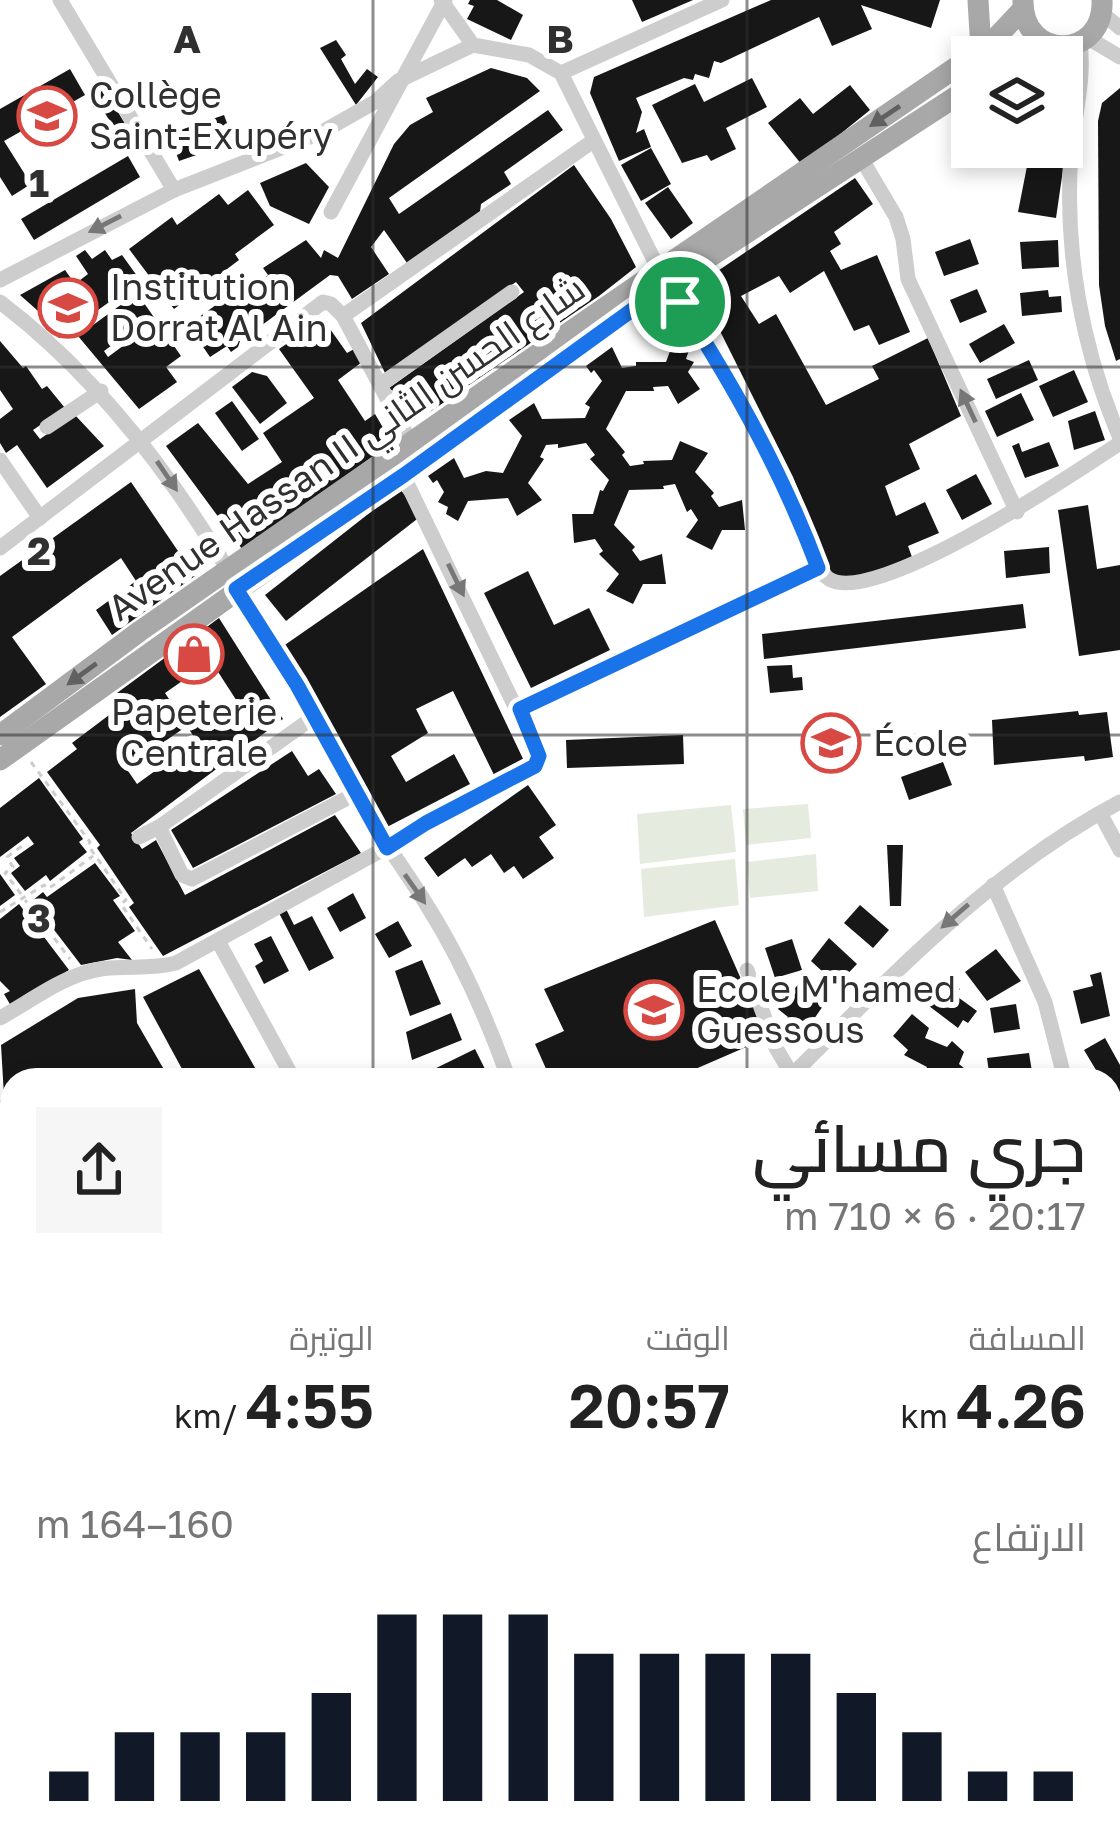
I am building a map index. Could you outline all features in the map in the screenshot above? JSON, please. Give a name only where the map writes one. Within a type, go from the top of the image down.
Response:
[{"type":"main road","points":[[978,0],[980,36]]},
{"type":"main road","points":[[1023,5],[1030,36]]},
{"type":"main road","name":"Avenue Hassan II شارع الحسن الثاني","points":[[999,36],[1023,5]]},
{"type":"main road","points":[[1084,40],[1106,8]]},
{"type":"main road","name":"Avenue Hassan II شارع الحسن الثاني","points":[[232,580],[404,475],[663,277],[951,71]]},
{"type":"main road","name":"Avenue Hassan II شارع الحسن الثاني","points":[[0,760],[10,740],[411,443],[663,277],[951,102]]},
{"type":"street","points":[[60,0],[173,190]]},
{"type":"street","points":[[561,73],[722,0]]},
{"type":"street","points":[[331,212],[443,2],[473,45]]},
{"type":"street","points":[[1083,50],[1084,40],[1120,57]]},
{"type":"street","points":[[0,280],[173,190],[322,132],[375,102],[398,82],[473,45],[529,55],[561,73],[663,277],[753,422],[791,496],[818,568],[832,581],[851,586],[898,570],[1017,512],[1120,441],[1094,370],[1078,300],[1070,168]]},
{"type":"street","points":[[343,316],[593,141]]},
{"type":"street","points":[[861,158],[896,217],[908,279],[1017,512]]},
{"type":"street","points":[[380,385],[512,292]]},
{"type":"street","points":[[0,302],[35,328],[101,391],[143,441],[232,580],[387,848],[451,946],[504,1068]]},
{"type":"street","points":[[0,548],[321,303],[328,302],[343,316],[411,443]]},
{"type":"street","points":[[47,427],[101,391]]},
{"type":"street","points":[[1,458],[40,518]]},
{"type":"street","points":[[0,1018],[81,974],[164,966],[218,941],[535,766],[539,756],[520,709],[404,475]]},
{"type":"street","points":[[520,709],[818,568]]},
{"type":"street","points":[[139,837],[314,717]]},
{"type":"street","points":[[159,827],[182,875],[192,879],[356,794]]},
{"type":"street","points":[[802,1068],[919,949],[993,884],[1054,840],[1120,802]]},
{"type":"street","points":[[1100,813],[1120,850]]},
{"type":"street","points":[[993,884],[1045,1003],[1062,1068]]},
{"type":"street","points":[[218,941],[287,1068]]},
{"type":"street","points":[[747,970],[786,1068]]},
{"type":"path","points":[[10,740],[90,842],[164,966]]},
{"type":"path","points":[[26,843],[7,857],[14,867],[5,873],[81,974]]},
{"type":"path","points":[[0,912],[44,885],[48,889],[94,855]]},
{"type":"shaded area","points":[[808,804],[811,838],[746,845],[743,809]]},
{"type":"shaded area","points":[[731,805],[736,852],[640,864],[637,814]]},
{"type":"shaded area","points":[[816,854],[818,891],[750,898],[747,862]]},
{"type":"shaded area","points":[[735,859],[739,905],[644,917],[641,869]]},
{"type":"building","points":[[470,0],[497,0],[523,15],[511,40],[467,19],[474,6],[468,4]]},
{"type":"building","points":[[632,0],[693,0],[642,22]]},
{"type":"building","points":[[771,0],[940,0],[931,28],[861,5],[872,29],[832,46],[819,17],[721,63],[714,61],[709,78],[695,74],[693,80],[684,78],[636,98],[642,112],[636,133],[644,129],[651,147],[619,161],[590,93],[594,77]]},
{"type":"building","points":[[336,40],[355,84],[367,69],[378,77],[356,105],[320,48]]},
{"type":"building","points":[[491,68],[527,78],[540,91],[389,198],[399,214],[548,110],[563,130],[504,172],[511,184],[407,263],[384,230],[371,247],[389,274],[352,299],[338,276],[330,275],[258,328],[243,332],[231,352],[227,346],[210,357],[188,325],[234,292],[238,298],[268,275],[263,268],[306,240],[321,258],[324,250],[338,258],[394,144],[410,125],[433,112],[426,98]]},
{"type":"building","points":[[70,69],[85,95],[4,141],[31,184],[12,196],[0,177],[0,109]]},
{"type":"building","points":[[752,78],[767,107],[726,128],[736,149],[711,161],[707,155],[682,163],[652,105],[695,84],[704,102]]},
{"type":"building","points":[[101,84],[130,132],[120,138],[91,90]]},
{"type":"building","points":[[850,85],[870,110],[802,165],[768,123],[800,98],[813,114]]},
{"type":"building","points":[[1120,88],[1120,359],[1116,361],[1099,285],[1098,121],[1102,103]]},
{"type":"building","points":[[224,115],[234,142],[179,161],[169,134]]},
{"type":"building","points":[[651,148],[671,184],[641,201],[621,165]]},
{"type":"building","points":[[128,156],[140,177],[34,240],[21,219]]},
{"type":"building","points":[[306,163],[329,187],[309,224],[270,206],[260,183]]},
{"type":"building","points":[[574,165],[636,267],[424,416],[389,388],[524,292],[516,282],[385,373],[361,323]]},
{"type":"building","points":[[1027,168],[1063,168],[1056,218],[1018,212]]},
{"type":"building","points":[[855,178],[873,204],[834,232],[841,244],[830,251],[841,270],[877,255],[910,332],[879,345],[869,325],[854,331],[824,271],[790,293],[779,276],[741,296],[759,324],[776,314],[826,405],[879,379],[872,366],[928,338],[961,416],[909,444],[920,469],[885,486],[896,516],[925,502],[939,533],[908,546],[912,557],[852,581],[832,574],[793,477],[697,285]]},
{"type":"building","points":[[668,187],[693,223],[671,239],[645,203]]},
{"type":"building","points":[[248,190],[274,225],[235,254],[239,260],[174,309],[129,249],[172,217],[177,225],[219,194],[228,205]]},
{"type":"building","points":[[970,239],[979,264],[944,276],[935,252]]},
{"type":"building","points":[[1058,240],[1059,267],[1022,269],[1020,242]]},
{"type":"building","name":"Institution Dorrat Al Ain","points":[[85,250],[92,259],[105,250],[112,260],[122,255],[140,280],[59,338],[52,331],[55,326],[20,295],[65,270],[75,284],[88,274],[76,256]]},
{"type":"building","points":[[977,289],[987,312],[960,323],[950,300]]},
{"type":"building","points":[[1048,290],[1049,297],[1061,296],[1062,312],[1022,316],[1020,293]]},
{"type":"building","points":[[137,293],[181,356],[166,367],[177,382],[139,409],[78,336]],"holes":[[[131,331],[135,337],[108,357],[104,351]]]},
{"type":"building","points":[[323,319],[347,353],[354,349],[362,362],[338,380],[365,421],[375,414],[392,443],[242,549],[166,446],[198,423],[248,484],[282,462],[263,433],[314,398],[279,349]]},
{"type":"building","points":[[1004,324],[1015,343],[980,363],[969,344]]},
{"type":"building","points":[[0,341],[65,408],[33,430],[40,439],[75,415],[104,446],[47,488],[17,445],[6,453],[0,443],[0,419],[13,409],[0,390]]},
{"type":"building","points":[[673,343],[689,350],[686,359],[694,362],[688,372],[700,389],[678,404],[668,386],[626,391],[606,429],[630,466],[672,460],[680,441],[708,453],[695,472],[714,493],[711,496],[719,507],[742,500],[745,530],[722,530],[712,550],[686,537],[698,520],[691,509],[687,512],[675,484],[629,490],[614,525],[635,547],[632,550],[640,561],[662,554],[666,584],[643,584],[633,604],[606,591],[619,574],[599,554],[603,551],[595,539],[574,543],[572,514],[593,514],[600,490],[609,480],[590,459],[595,455],[586,443],[546,445],[540,457],[544,459],[528,483],[542,500],[517,516],[508,498],[468,501],[458,521],[446,514],[448,507],[438,502],[444,492],[428,476],[454,458],[464,478],[486,471],[503,473],[522,436],[509,420],[534,403],[542,419],[585,418],[590,407],[585,404],[602,381],[586,366],[612,347],[622,368],[636,366],[636,362],[666,362]]},
{"type":"building","points":[[1029,360],[1038,380],[996,399],[987,379]]},
{"type":"building","points":[[1074,370],[1088,402],[1053,417],[1039,386]]},
{"type":"building","points":[[252,372],[267,376],[287,403],[260,424],[232,387]]},
{"type":"building","points":[[1021,393],[1034,420],[997,437],[985,411]]},
{"type":"building","points":[[232,401],[259,439],[242,451],[215,413]]},
{"type":"building","points":[[1095,411],[1105,440],[1074,450],[1068,421]]},
{"type":"building","points":[[1049,442],[1059,466],[1025,478],[1012,446],[1019,443],[1022,452]]},
{"type":"building","points":[[976,474],[992,504],[962,520],[946,490]]},
{"type":"building","points":[[131,482],[195,576],[112,635],[96,610],[136,581],[121,558],[84,584],[12,637],[46,684],[0,717],[0,576]]},
{"type":"building","points":[[400,489],[421,516],[286,621],[265,595]]},
{"type":"building","points":[[1088,505],[1097,569],[1120,565],[1120,650],[1079,656],[1058,510]]},
{"type":"building","points":[[1049,547],[1050,573],[1006,578],[1004,551]]},
{"type":"building","points":[[423,549],[525,763],[495,777],[453,691],[416,709],[428,733],[391,756],[406,782],[454,754],[470,784],[387,827],[279,649]]},
{"type":"building","points":[[528,571],[554,625],[589,608],[610,650],[531,688],[484,593]]},
{"type":"building","points":[[1023,604],[1026,628],[764,659],[762,634]]},
{"type":"building","points":[[219,618],[283,719],[131,833],[142,849],[156,840],[185,895],[335,815],[361,853],[163,956],[129,907],[134,903],[97,848],[100,845],[47,772],[77,749],[72,743],[125,703],[117,693]],"holes":[[[211,661],[242,709],[211,731],[202,716],[187,726],[165,693]],[[187,726],[194,737],[137,784],[126,768]]]},
{"type":"building","points":[[792,665],[793,678],[802,677],[803,690],[770,693],[767,666]]},
{"type":"building","points":[[1078,711],[1079,715],[1107,712],[1113,757],[994,765],[992,720]]},
{"type":"building","points":[[683,735],[684,764],[567,768],[566,740]]},
{"type":"building","points":[[292,751],[308,776],[319,769],[336,794],[193,868],[171,830]]},
{"type":"building","points":[[943,762],[952,785],[909,800],[901,777]]},
{"type":"building","points":[[39,778],[83,839],[79,842],[87,852],[50,881],[46,875],[25,891],[11,873],[20,866],[14,858],[34,844],[28,836],[0,857],[0,808]]},
{"type":"building","points":[[528,785],[556,825],[539,837],[554,858],[523,879],[514,866],[504,873],[491,854],[472,867],[465,858],[438,877],[424,858]]},
{"type":"building","points":[[887,845],[903,845],[901,906],[890,906]]},
{"type":"building","points":[[95,863],[120,896],[113,900],[135,931],[118,942],[132,960],[81,965],[32,901],[43,892],[47,897]]},
{"type":"building","points":[[0,874],[15,895],[0,906]]},
{"type":"building","points":[[353,893],[366,918],[340,932],[327,908]]},
{"type":"building","points":[[19,904],[69,970],[11,1006],[4,994],[10,991],[0,981],[0,919]]},
{"type":"building","points":[[860,905],[889,930],[873,948],[844,923]]},
{"type":"building","points":[[286,909],[294,925],[312,916],[334,958],[309,971],[279,913]]},
{"type":"building","name":"Ecole M'hamed Guessous","points":[[715,920],[767,1038],[698,1068],[546,1068],[535,1044],[564,1031],[544,989]]},
{"type":"building","points":[[398,921],[412,946],[389,958],[375,934]]},
{"type":"building","points":[[271,936],[289,971],[264,984],[255,966],[263,961],[254,944]]},
{"type":"building","points":[[829,938],[857,964],[837,985],[811,961]]},
{"type":"building","points":[[792,939],[802,970],[775,978],[765,948]]},
{"type":"building","points":[[996,949],[1021,981],[987,1001],[965,972]]},
{"type":"building","points":[[422,960],[441,1004],[410,1016],[395,971]]},
{"type":"building","points":[[199,969],[255,1068],[181,1068],[143,997]]},
{"type":"building","points":[[1101,972],[1110,1016],[1081,1024],[1073,991],[1093,986],[1090,975]]},
{"type":"building","points":[[805,976],[830,996],[800,1039],[782,1025],[788,1017],[778,1009]]},
{"type":"building","points":[[949,981],[960,989],[955,995],[977,1011],[958,1028],[929,1006]]},
{"type":"building","points":[[135,989],[137,1023],[163,1068],[2,1068],[1,1045],[78,998]]},
{"type":"building","points":[[1016,1004],[1020,1029],[994,1033],[990,1008]]},
{"type":"building","points":[[451,1013],[462,1040],[412,1060],[406,1032]]},
{"type":"building","points":[[912,1014],[929,1028],[925,1038],[947,1047],[952,1041],[964,1052],[959,1064],[964,1068],[927,1068],[904,1055],[908,1050],[893,1036]]},
{"type":"building","points":[[1105,1038],[1120,1068],[1095,1068],[1084,1050]]},
{"type":"building","points":[[475,1049],[484,1068],[436,1068]]},
{"type":"building","points":[[1029,1053],[1031,1068],[988,1068],[987,1058]]},
{"type":"place","name":"Collège Saint-Exupéry","points":[[47,116]]},
{"type":"place","name":"Institution Dorrat Al Ain","points":[[68,308]]},
{"type":"place","name":"Papeterie Centrale","points":[[194,654]]},
{"type":"place","name":"École","points":[[831,743]]},
{"type":"place","name":"Ecole M'hamed Guessous","points":[[654,1010]]},
{"type":"route","points":[[668,284],[680,302],[753,422],[791,496],[818,568],[520,709],[539,756],[535,766],[387,848],[297,685],[236,589],[404,475],[668,284]]}]
